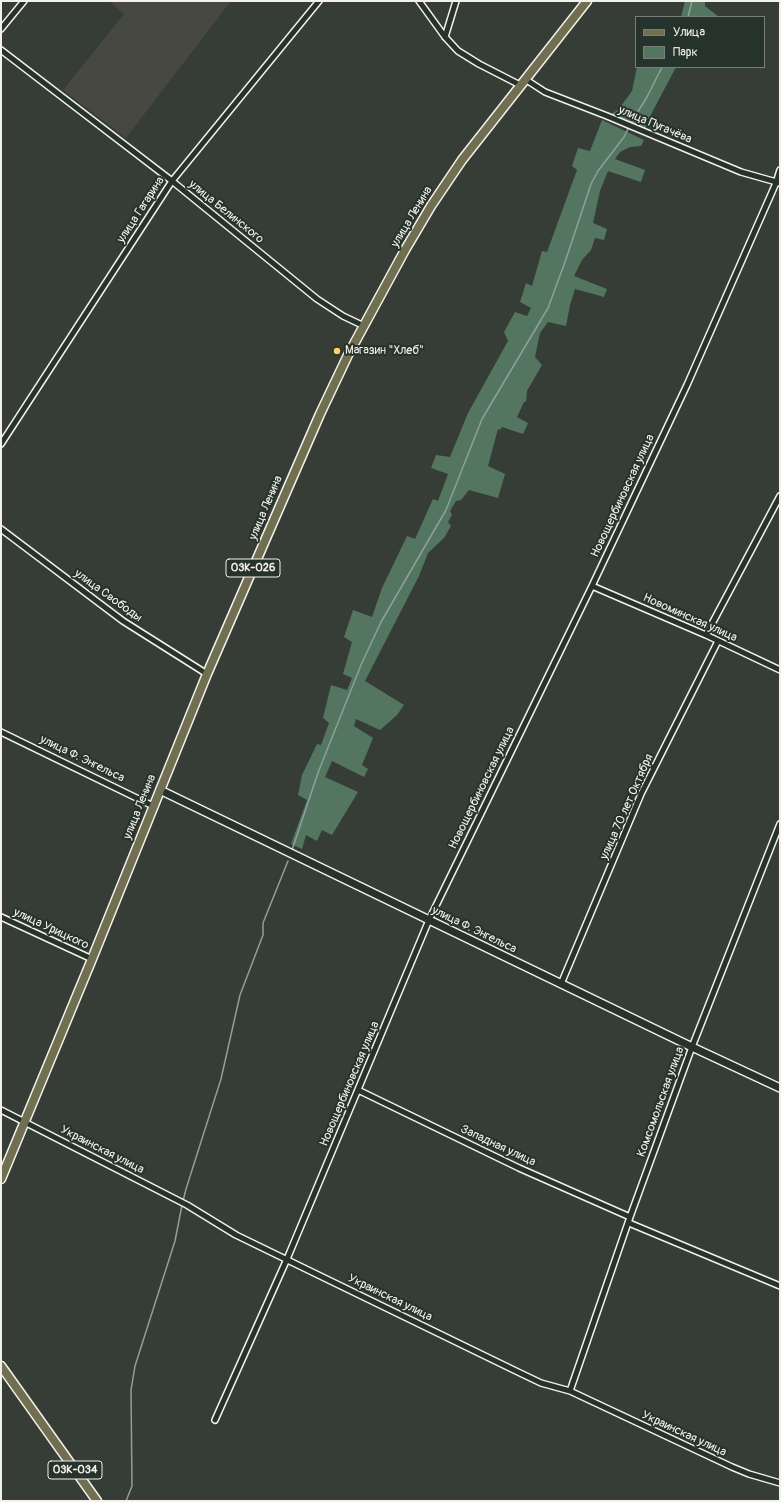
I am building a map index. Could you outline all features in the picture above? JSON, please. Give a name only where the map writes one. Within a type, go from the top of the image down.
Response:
[{"type":"main road","name":"улица Ленина","points":[[1,1179],[207,674],[320,414],[348,355],[405,250],[431,206],[462,160],[587,1]]},
{"type":"main road","name":"улица Ф. Энгельса","points":[[160,790],[780,1088]]},
{"type":"main road","name":"03К-034","points":[[1,1366],[97,1501]]},
{"type":"street","points":[[1,29],[24,1]]},
{"type":"street","name":"улица Гагарина","points":[[1,444],[172,181],[319,1]]},
{"type":"street","name":"улица Пугачёва","points":[[419,1],[445,37],[458,51],[479,64],[741,172],[778,183]]},
{"type":"street","points":[[445,37],[456,1]]},
{"type":"street","name":"улица Белинского","points":[[1,50],[172,181],[317,300],[343,316],[364,326]]},
{"type":"street","name":"Новощербиновская улица","points":[[214,1420],[287,1259],[429,920],[592,586],[687,385],[778,183],[780,170]]},
{"type":"street","points":[[706,635],[780,496]]},
{"type":"street","name":"улица Свободы","points":[[1,529],[124,621],[207,674]]},
{"type":"street","name":"Новоминская улица","points":[[592,586],[706,635],[780,670]]},
{"type":"street","name":"улица 70 лет Октября","points":[[561,984],[642,794],[718,641]]},
{"type":"street","name":"улица Ф. Энгельса","points":[[1,732],[153,806]]},
{"type":"street","name":"Комсомольская улица","points":[[570,1391],[692,1047],[780,824]]},
{"type":"street","name":"улица Урицкого","points":[[1,917],[92,959]]},
{"type":"street","name":"Западная улица","points":[[358,1090],[630,1220],[780,1286]]},
{"type":"street","name":"Украинская улица","points":[[1,1110],[187,1205],[236,1235],[535,1380],[553,1387],[570,1391],[732,1467],[749,1474],[780,1483]]},
{"type":"shaded area","points":[[109,1],[231,1],[126,138],[63,90],[124,14]]},
{"type":"green space","points":[[685,1],[705,1],[705,6],[718,16],[681,16]]},
{"type":"green space","points":[[637,68],[675,68],[646,124],[646,133],[607,116],[618,110],[632,91]]},
{"type":"green space","points":[[602,120],[644,140],[641,146],[630,147],[620,152],[615,159],[645,170],[641,182],[608,171],[600,191],[593,223],[607,229],[604,240],[595,238],[591,250],[582,260],[574,276],[607,289],[604,297],[575,289],[566,326],[548,322],[540,333],[535,357],[542,365],[527,391],[526,402],[524,402],[517,417],[528,423],[523,434],[502,427],[500,430],[498,429],[488,466],[505,474],[498,498],[469,490],[461,500],[456,501],[450,511],[452,515],[448,522],[451,526],[444,538],[428,553],[419,576],[365,681],[404,705],[397,715],[380,730],[356,719],[354,726],[373,738],[362,765],[368,769],[364,777],[332,761],[325,777],[358,792],[332,835],[322,830],[317,841],[306,835],[302,849],[291,844],[307,800],[298,795],[302,775],[317,744],[321,745],[329,723],[323,718],[331,685],[347,690],[352,678],[343,674],[352,642],[344,637],[353,610],[372,617],[382,588],[407,536],[415,539],[433,499],[438,501],[448,474],[431,468],[436,455],[450,457],[468,413],[508,341],[504,332],[515,312],[527,316],[531,308],[520,302],[526,283],[532,286],[542,251],[547,252],[577,170],[572,166],[578,148],[590,151]]},
{"type":"waterway","points":[[688,16],[692,1]]},
{"type":"waterway","points":[[631,123],[647,97],[662,68]]},
{"type":"waterway","points":[[292,850],[319,770],[361,665],[381,622],[446,510],[482,419],[548,308],[591,184],[598,171],[624,137],[629,127]]},
{"type":"waterway","points":[[183,1201],[221,1079],[240,995],[263,935],[263,923],[288,861]]},
{"type":"waterway","points":[[126,1501],[132,1486],[131,1390],[135,1366],[175,1241],[182,1205]]},
{"type":"place","name":"Магазин \"Хлеб\"","points":[[337,351]]}]
